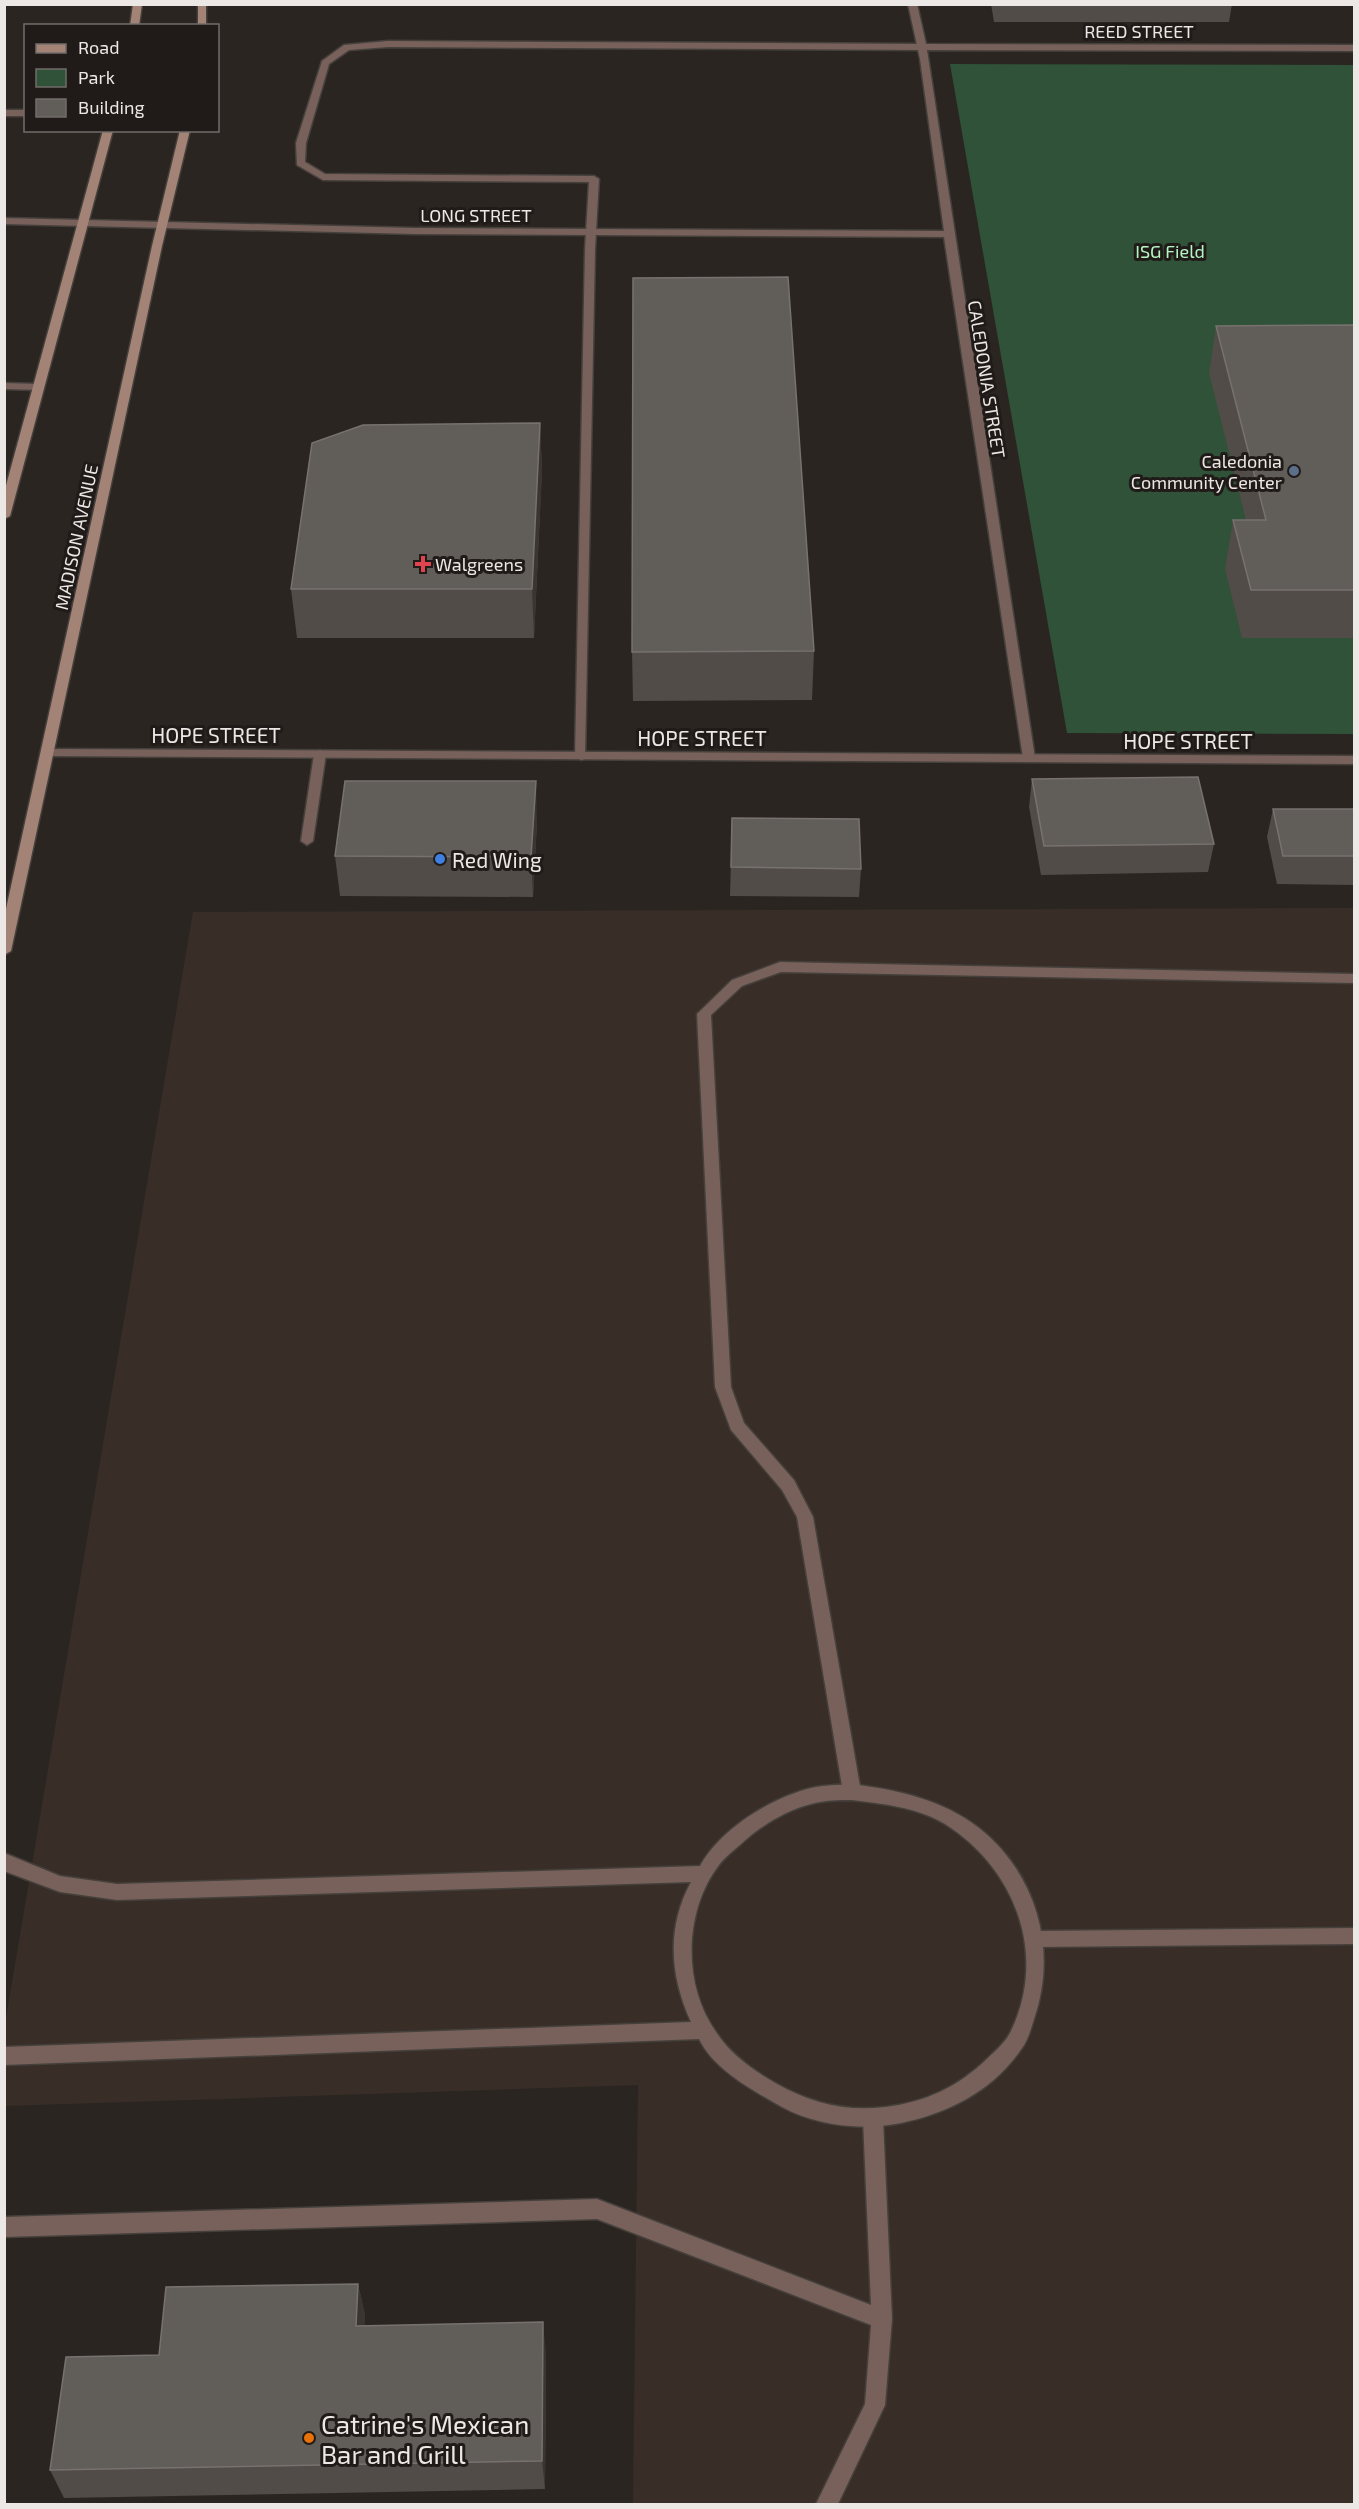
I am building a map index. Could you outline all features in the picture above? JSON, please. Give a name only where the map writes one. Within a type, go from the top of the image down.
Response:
[{"type":"main road","points":[[134,24],[138,4]]},
{"type":"main road","points":[[202,4],[202,24]]},
{"type":"main road","points":[[4,516],[107,132]]},
{"type":"main road","name":"MADISON AVENUE","points":[[4,951],[49,753],[162,225],[185,132]]},
{"type":"street","name":"CALEDONIA STREET","points":[[912,4],[923,47],[949,234],[1029,758]]},
{"type":"street","name":"REED STREET","points":[[591,232],[594,179],[323,177],[300,163],[301,143],[325,63],[347,47],[388,44],[1354,48]]},
{"type":"street","points":[[4,112],[24,112]]},
{"type":"street","name":"LONG STREET","points":[[4,221],[415,231],[949,234]]},
{"type":"street","points":[[581,756],[591,232]]},
{"type":"street","points":[[4,386],[39,387]]},
{"type":"street","name":"HOPE STREET","points":[[49,753],[1354,760]]},
{"type":"street","points":[[307,841],[320,754]]},
{"type":"street","points":[[852,1792],[805,1517],[788,1485],[737,1426],[723,1387],[704,1014],[737,983],[780,967],[1354,978]]},
{"type":"street","points":[[852,1792],[903,1798],[951,1819],[992,1851],[1021,1892],[1036,1939],[1035,1991],[1017,2040],[980,2080],[930,2108],[873,2119],[823,2114],[775,2096],[735,2067],[704,2030],[686,1990],[680,1950],[685,1911],[700,1874],[728,1839],[764,1813],[806,1797],[852,1792]]},
{"type":"street","points":[[4,1861],[9,1865],[60,1884],[117,1892],[700,1874]]},
{"type":"street","points":[[1036,1939],[1354,1936]]},
{"type":"street","points":[[4,2056],[704,2030]]},
{"type":"street","points":[[827,2505],[875,2405],[882,2319],[873,2119]]},
{"type":"street","points":[[4,2227],[597,2209],[882,2319]]},
{"type":"shaded area","points":[[1354,908],[1354,2504],[633,2504],[638,2085],[5,2106],[5,2024],[193,912]]},
{"type":"green space","name":"ISG Field","points":[[950,64],[1354,65],[1354,734],[1067,733]]},
{"type":"building","points":[[788,277],[814,651],[632,652],[633,278]]},
{"type":"building","name":"Caledonia Community Center","points":[[1354,325],[1354,590],[1251,590],[1233,520],[1266,520],[1216,326]]},
{"type":"building","name":"Walgreens","points":[[540,423],[532,589],[291,589],[312,443],[363,425]]},
{"type":"building","points":[[1198,777],[1214,844],[1044,846],[1032,779]]},
{"type":"building","points":[[345,781],[536,781],[531,857],[335,856]]},
{"type":"building","points":[[1273,809],[1354,809],[1354,856],[1283,856]]},
{"type":"building","points":[[732,818],[859,819],[861,869],[731,867]]},
{"type":"building","name":"Catrine's Mexican Bar and Grill","points":[[358,2284],[356,2326],[543,2322],[542,2461],[50,2470],[66,2357],[159,2355],[166,2287]]},
{"type":"place","name":"Caledonia Community Center","points":[[1294,471]]},
{"type":"place","name":"Walgreens","points":[[423,564]]},
{"type":"place","name":"Red Wing","points":[[440,859]]},
{"type":"place","name":"Catrine's Mexican Bar and Grill","points":[[309,2438]]}]
